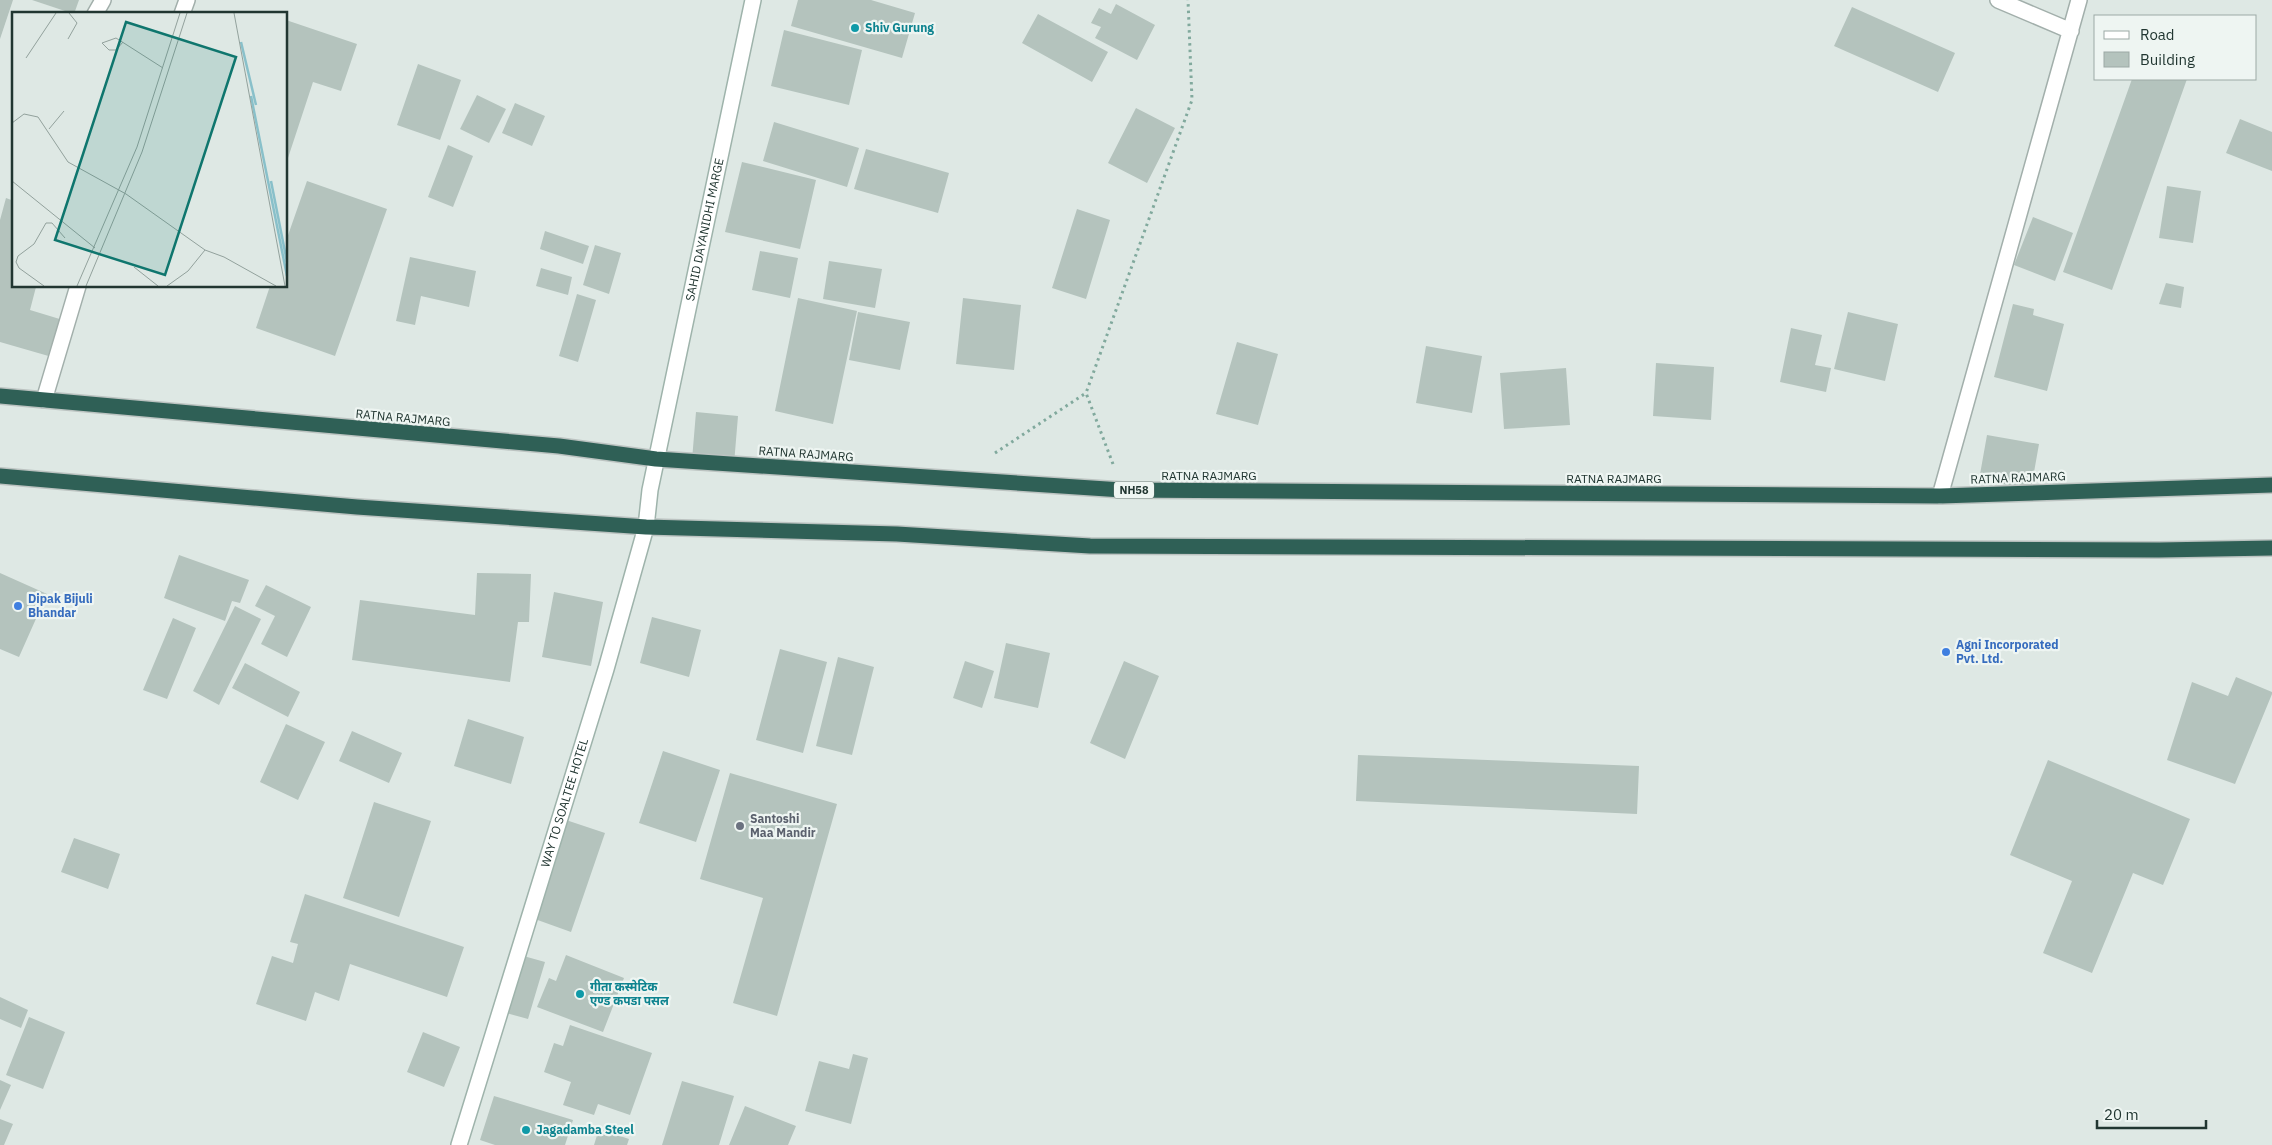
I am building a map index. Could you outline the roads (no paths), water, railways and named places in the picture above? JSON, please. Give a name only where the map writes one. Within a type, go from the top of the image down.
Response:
[{"type":"highway","name":"RATNA RAJMARG","points":[[0,396],[559,446],[656,459],[1122,490],[1940,496],[2272,486]]},
{"type":"highway","points":[[0,476],[358,507],[646,527],[897,534],[1090,546],[2159,550],[2272,548]]},
{"type":"street","points":[[96,12],[103,0]]},
{"type":"street","points":[[183,12],[187,0]]},
{"type":"street","name":"SAHID DAYANIDHI MARGE","points":[[656,459],[752,0]]},
{"type":"street","points":[[1998,0],[2070,31]]},
{"type":"street","points":[[1940,496],[2079,0]]},
{"type":"street","points":[[44,400],[77,288]]},
{"type":"street","name":"WAY TO SOALTEE HOTEL","points":[[459,1145],[606,669],[646,527],[656,459]]},
{"type":"place","name":"Shiv Gurung","points":[[855,28]]},
{"type":"place","name":"Dipak Bijuli Bhandar","points":[[18,606]]},
{"type":"place","name":"Agni Incorporated Pvt. Ltd.","points":[[1946,652]]},
{"type":"place","name":"Santoshi Maa Mandir","points":[[740,826]]},
{"type":"place","name":"गीता कस्मेटिक एण्ड कपडा पसल","points":[[580,994]]},
{"type":"place","name":"Jagadamba Steel","points":[[526,1130]]}]
